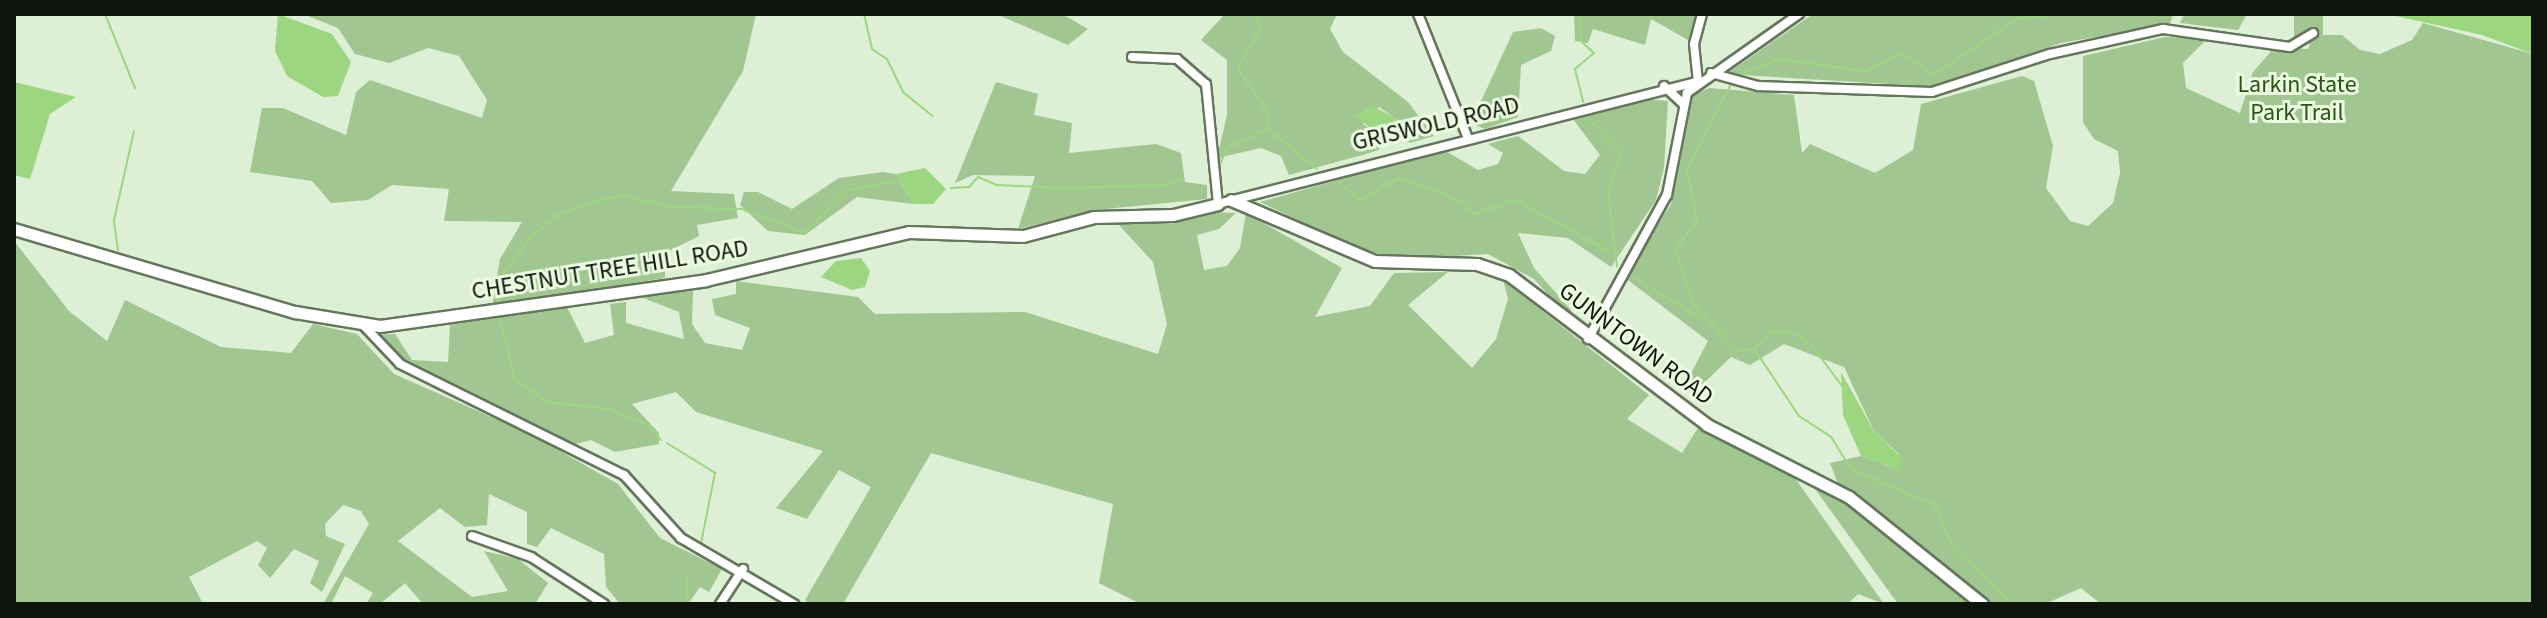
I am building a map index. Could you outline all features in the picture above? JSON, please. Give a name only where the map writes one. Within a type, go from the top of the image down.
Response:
[{"type":"street","points":[[1418,14],[1467,136]]},
{"type":"street","points":[[1698,82],[1694,44],[1702,14]]},
{"type":"street","points":[[1588,339],[1667,195],[1682,103],[1698,82],[1799,14]]},
{"type":"street","points":[[1711,73],[1758,86],[1932,92],[2050,54],[2163,29],[2290,47],[2313,33]]},
{"type":"street","points":[[1132,57],[1177,59],[1206,84],[1218,204]]},
{"type":"street","name":"GRISWOLD ROAD","points":[[1218,204],[1467,136],[1664,86],[1698,82]]},
{"type":"street","points":[[1664,86],[1682,103]]},
{"type":"street","name":"GUNNTOWN ROAD","points":[[1231,200],[1375,261],[1497,269],[1588,339],[1734,442],[1849,497],[1982,604]]},
{"type":"street","name":"CHESTNUT TREE HILL ROAD","points":[[14,229],[364,326],[706,280],[909,232],[1023,236],[1094,217],[1173,215],[1218,204]]},
{"type":"street","points":[[364,326],[400,364],[624,475],[681,538],[743,569],[794,604]]},
{"type":"street","points":[[472,536],[531,557],[604,604]]},
{"type":"street","points":[[720,604],[743,569]]},
{"type":"green space","points":[[303,14],[756,14],[743,71],[671,191],[734,194],[738,218],[697,225],[699,236],[665,253],[665,278],[492,306],[500,259],[522,222],[444,221],[449,189],[392,185],[368,200],[331,203],[312,181],[250,172],[262,108],[283,108],[346,135],[356,92],[370,80],[482,118],[487,100],[459,56],[428,48],[389,63],[355,54],[338,28]]},
{"type":"green space","points":[[996,14],[1062,14],[1088,29],[1068,45]]},
{"type":"green space","points":[[1225,14],[1337,14],[1330,29],[1343,52],[1408,102],[1434,136],[1410,143],[1396,131],[1401,122],[1379,107],[1363,124],[1378,134],[1379,150],[1289,175],[1281,156],[1261,148],[1217,158],[1227,115],[1227,60],[1201,40]]},
{"type":"green space","points":[[1574,14],[1699,14],[1688,40],[1651,19],[1645,45],[1593,29],[1588,43],[1575,41]]},
{"type":"green space","points":[[1813,14],[2173,14],[2170,24],[2061,43],[1938,87],[1726,74]]},
{"type":"green space","points":[[2184,14],[2247,14],[2238,30],[2180,23]]},
{"type":"green space","name":"Larkin State Park Trail","points":[[2294,14],[2323,14],[2323,35],[2342,35],[2360,50],[2380,54],[2412,40],[2423,23],[2533,54],[2533,604],[2101,604],[2081,588],[2045,604],[1991,604],[1838,484],[1830,463],[1861,456],[1900,471],[1899,454],[1874,431],[1844,367],[1784,344],[1750,365],[1731,357],[1703,384],[1687,381],[1708,341],[1624,277],[1671,204],[1683,122],[1693,95],[1709,88],[1794,95],[1802,153],[1810,144],[1875,173],[1913,150],[1921,104],[2022,76],[2034,81],[2053,146],[2046,188],[2070,221],[2088,226],[2113,203],[2120,173],[2118,151],[2094,139],[2083,122],[2083,56],[2165,37],[2207,39],[2183,63],[2186,88],[2240,113],[2253,72],[2274,48],[2308,49],[2311,40],[2294,41]]},
{"type":"green space","points":[[1541,28],[1555,36],[1551,51],[1521,65],[1518,117],[1485,129],[1471,123],[1513,32]]},
{"type":"green space","points":[[996,82],[1038,94],[1034,115],[1072,123],[1069,153],[1156,144],[1181,153],[1185,182],[1207,185],[1207,199],[1095,210],[1018,229],[1035,176],[973,175],[955,183]]},
{"type":"green space","points":[[1647,99],[1668,101],[1664,168],[1656,200],[1611,267],[1568,238],[1518,233],[1534,268],[1572,311],[1565,313],[1534,279],[1488,254],[1400,259],[1356,248],[1260,202],[1444,150],[1478,170],[1498,164],[1503,153],[1488,144],[1518,136],[1564,171],[1585,174],[1600,155],[1573,119]]},
{"type":"green space","points":[[883,172],[896,174],[913,204],[857,197],[805,235],[768,231],[740,205],[744,192],[758,192],[792,209],[839,178]]},
{"type":"green space","points":[[1213,212],[1236,213],[1219,229],[1197,235],[1204,270],[1227,266],[1240,248],[1246,213],[1342,268],[1315,317],[1370,306],[1394,273],[1448,272],[1408,305],[1472,368],[1496,339],[1508,299],[1503,280],[1649,395],[1627,419],[1682,453],[1698,428],[1795,478],[1884,604],[1858,594],[1848,604],[1141,604],[1099,583],[1113,504],[931,453],[843,604],[810,604],[805,600],[871,487],[839,470],[807,519],[776,508],[823,451],[696,412],[676,392],[632,404],[659,433],[659,444],[615,452],[591,440],[572,445],[389,353],[376,335],[395,334],[412,360],[448,362],[450,325],[567,307],[585,343],[614,335],[610,304],[626,302],[626,323],[684,339],[679,312],[638,296],[693,291],[692,324],[705,343],[742,350],[750,328],[715,315],[712,299],[736,294],[736,281],[858,297],[875,314],[1025,312],[1158,354],[1167,324],[1153,262],[1118,224],[1171,224]]},
{"type":"green space","points":[[14,241],[69,311],[107,341],[125,300],[221,347],[291,353],[313,324],[357,334],[394,374],[530,434],[618,484],[660,538],[722,569],[709,592],[700,587],[688,604],[620,604],[606,587],[604,554],[551,528],[537,547],[527,544],[527,512],[489,494],[487,525],[465,527],[440,508],[398,541],[472,597],[508,591],[484,551],[518,559],[548,583],[535,604],[423,604],[405,583],[380,604],[366,604],[373,593],[345,576],[331,604],[323,604],[369,524],[361,511],[343,505],[325,524],[326,536],[345,544],[322,592],[310,583],[319,561],[294,549],[270,578],[258,565],[267,548],[257,541],[189,577],[203,604],[14,604]]},
{"type":"green space","points":[[1810,482],[1873,521],[1970,604],[1898,604]]},
{"type":"shaded area","points":[[278,14],[332,34],[351,62],[338,96],[323,97],[287,76],[275,51]]},
{"type":"shaded area","points":[[2387,14],[2533,14],[2533,54],[2482,35]]},
{"type":"shaded area","points":[[14,82],[76,97],[50,114],[30,179],[14,175]]},
{"type":"shaded area","points":[[1372,106],[1396,118],[1399,129],[1378,134],[1355,116]]},
{"type":"shaded area","points":[[925,168],[946,189],[933,204],[913,204],[896,174]]},
{"type":"shaded area","points":[[861,258],[870,271],[865,287],[852,290],[821,277],[836,261]]},
{"type":"shaded area","points":[[1841,372],[1874,431],[1901,457],[1900,471],[1861,456],[1843,415]]},
{"type":"waterway","points":[[105,14],[135,88]]},
{"type":"waterway","points":[[864,14],[872,49],[887,59],[903,92],[933,116]]},
{"type":"waterway","points":[[1255,14],[1260,28],[1238,69],[1269,115],[1268,127]]},
{"type":"waterway","points":[[1580,14],[1581,41],[1594,53],[1575,69],[1583,102]]},
{"type":"waterway","points":[[1738,76],[1777,59],[1865,71],[1902,53],[1933,75],[2016,19],[2063,14]]},
{"type":"waterway","points":[[1730,86],[1687,170],[1697,220],[1676,249],[1693,304],[1737,351],[1754,349],[1771,332],[1789,331],[1811,344],[1842,386]]},
{"type":"waterway","points":[[1584,114],[1621,152],[1608,192],[1617,266]]},
{"type":"waterway","points":[[1218,169],[1227,148],[1268,129],[1317,169]]},
{"type":"waterway","points":[[118,250],[114,220],[134,131]]},
{"type":"waterway","points":[[951,188],[969,187],[978,177],[997,185],[1062,188],[1168,185],[1184,178]]},
{"type":"waterway","points":[[1334,177],[1359,200],[1399,178],[1459,200],[1474,214],[1516,200],[1610,252]]},
{"type":"waterway","points":[[498,304],[501,277],[530,238],[556,216],[587,204],[624,195],[671,207],[742,209],[805,233],[847,190],[899,181]]},
{"type":"waterway","points":[[1628,274],[1703,320]]},
{"type":"waterway","points":[[499,315],[515,379],[547,402],[610,409],[648,425],[661,440]]},
{"type":"waterway","points":[[1755,350],[1799,416],[1831,437],[1851,469],[1935,505],[1952,546],[2012,604]]},
{"type":"waterway","points":[[667,443],[715,473],[701,543]]},
{"type":"waterway","points":[[687,578],[688,604]]}]
